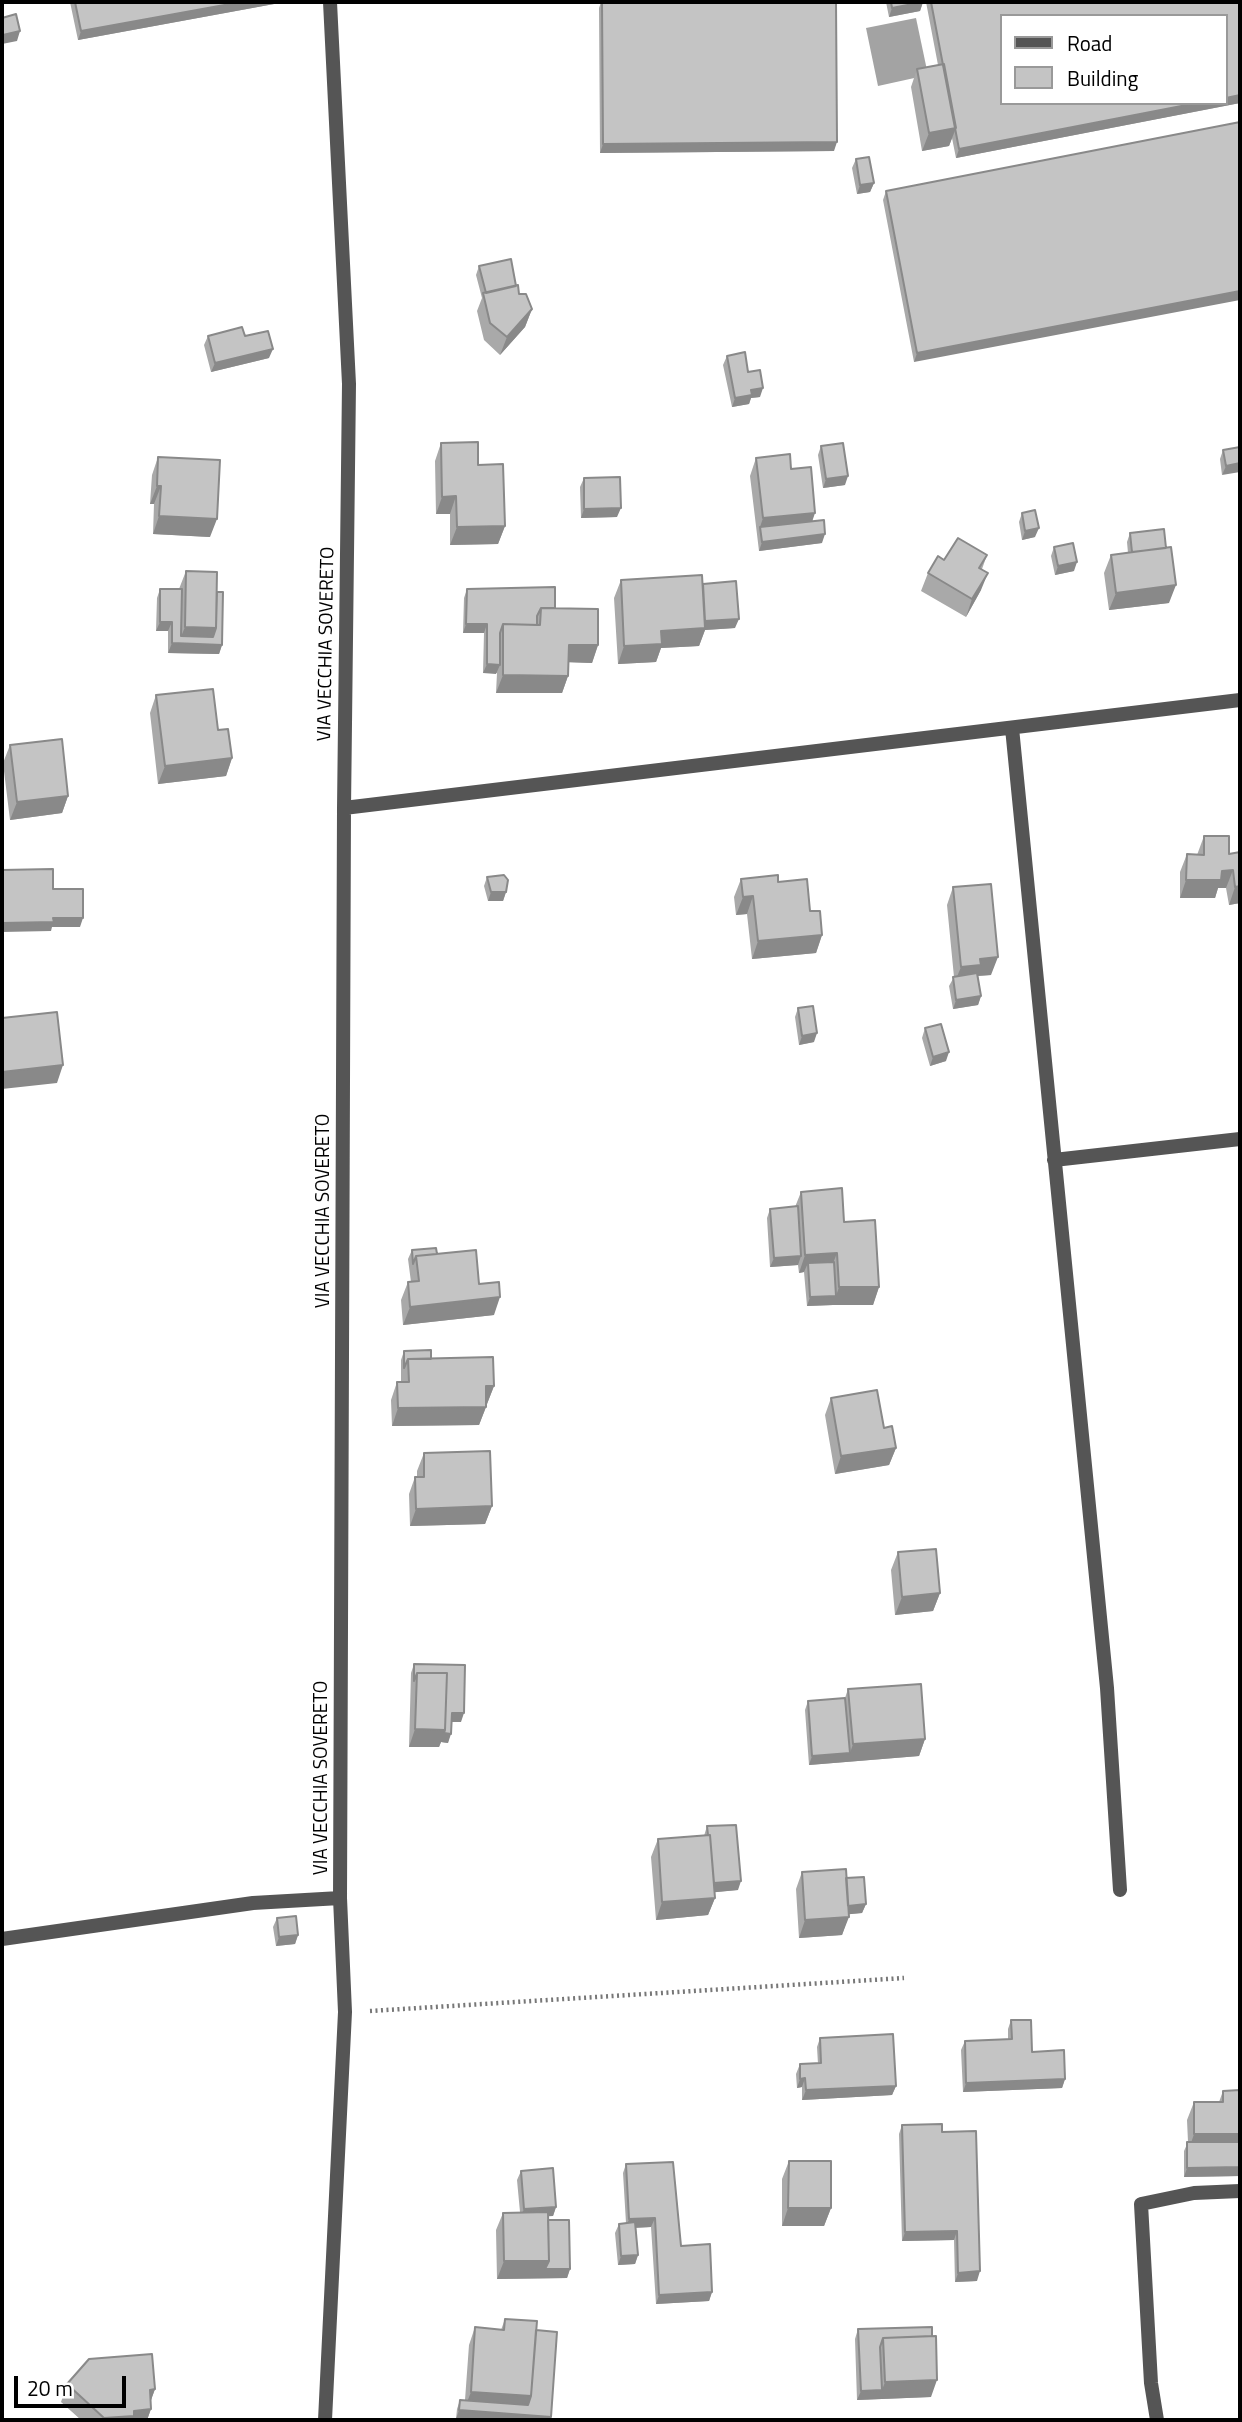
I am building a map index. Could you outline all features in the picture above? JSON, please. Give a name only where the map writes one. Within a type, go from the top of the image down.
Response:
[{"type":"street","name":"VIA VECCHIA SOVERETO","points":[[325,2420],[345,2012],[340,1898],[344,808],[349,384],[330,2]]},
{"type":"street","points":[[344,808],[1240,700]]},
{"type":"street","points":[[1012,728],[1107,1688],[1120,1890]]},
{"type":"street","points":[[1054,1160],[1240,1139]]},
{"type":"street","points":[[2,1939],[253,1903],[340,1898]]},
{"type":"street","points":[[1157,2420],[1151,2382],[1141,2204],[1194,2193],[1240,2191]]},
{"type":"path","points":[[345,2012],[904,1978]]},
{"type":"shaded area","points":[[916,18],[928,75],[878,86],[866,28]]},
{"type":"building","points":[[75,2],[241,2],[81,31]]},
{"type":"building","points":[[602,2],[836,2],[837,142],[603,144]]},
{"type":"building","points":[[891,2],[923,2],[892,8]]},
{"type":"building","points":[[931,2],[1240,2],[1240,95],[1228,98],[1228,14],[1000,14],[1000,105],[1187,105],[959,149]]},
{"type":"building","points":[[16,14],[20,31],[3,35],[2,18]]},
{"type":"building","points":[[944,64],[956,128],[929,133],[917,69]]},
{"type":"building","points":[[1240,122],[1240,291],[917,353],[886,191]]},
{"type":"building","points":[[869,157],[874,183],[860,185],[856,159]]},
{"type":"building","points":[[511,259],[516,286],[486,293],[479,266]]},
{"type":"building","points":[[518,285],[519,294],[526,294],[532,309],[507,337],[490,323],[483,293]]},
{"type":"building","points":[[242,327],[245,336],[268,331],[273,349],[215,363],[208,336]]},
{"type":"building","points":[[745,352],[748,372],[760,370],[763,388],[751,390],[752,395],[735,398],[727,356]]},
{"type":"building","points":[[478,442],[478,465],[503,464],[505,526],[457,527],[456,496],[442,497],[441,443]]},
{"type":"building","points":[[843,443],[848,476],[826,479],[821,446]]},
{"type":"building","points":[[1240,447],[1240,463],[1226,466],[1223,450]]},
{"type":"building","points":[[790,454],[791,469],[811,467],[815,513],[763,518],[756,458]]},
{"type":"building","points":[[158,457],[220,460],[217,519],[159,516],[161,486],[157,486]]},
{"type":"building","points":[[620,477],[621,508],[584,509],[584,478]]},
{"type":"building","points":[[1035,510],[1039,528],[1025,531],[1022,513]]},
{"type":"building","points":[[824,520],[825,534],[762,542],[760,527]]},
{"type":"building","points":[[1164,529],[1166,548],[1132,552],[1130,533]]},
{"type":"building","points":[[958,538],[987,555],[979,568],[988,573],[972,599],[928,573],[938,556],[944,560]]},
{"type":"building","points":[[1073,543],[1077,562],[1058,566],[1054,547]]},
{"type":"building","points":[[1171,547],[1176,585],[1116,593],[1111,555]]},
{"type":"building","points":[[186,571],[217,572],[216,628],[185,627]]},
{"type":"building","points":[[702,575],[705,628],[661,631],[662,644],[624,646],[621,580]]},
{"type":"building","points":[[736,581],[739,619],[705,621],[703,584]]},
{"type":"building","points":[[555,587],[555,608],[541,608],[537,625],[503,624],[500,633],[500,665],[487,664],[487,624],[466,624],[467,589]]},
{"type":"building","points":[[160,589],[182,589],[181,636],[213,637],[216,628],[217,592],[223,592],[222,645],[172,643],[172,622],[160,622]]},
{"type":"building","points":[[541,608],[598,609],[598,645],[569,645],[568,676],[503,675],[503,624],[540,625]]},
{"type":"building","points":[[213,689],[218,730],[228,729],[232,758],[165,766],[156,695]]},
{"type":"building","points":[[62,739],[68,796],[17,802],[10,745]]},
{"type":"building","points":[[1204,836],[1229,836],[1229,854],[1240,852],[1240,886],[1235,887],[1233,870],[1222,871],[1221,880],[1186,880],[1187,854],[1204,855]]},
{"type":"building","points":[[53,869],[53,889],[83,889],[83,918],[53,918],[54,922],[2,923],[2,870]]},
{"type":"building","points":[[504,875],[508,880],[506,892],[491,892],[487,877]]},
{"type":"building","points":[[778,875],[778,882],[807,879],[810,911],[820,911],[822,935],[758,941],[753,896],[743,897],[741,879]]},
{"type":"building","points":[[991,884],[998,957],[980,959],[981,965],[961,967],[953,887]]},
{"type":"building","points":[[977,973],[981,996],[956,1000],[953,977]]},
{"type":"building","points":[[813,1006],[817,1033],[802,1036],[798,1008]]},
{"type":"building","points":[[57,1012],[63,1065],[2,1072],[2,1018]]},
{"type":"building","points":[[941,1024],[949,1052],[933,1057],[925,1028]]},
{"type":"building","points":[[842,1188],[844,1222],[875,1220],[879,1287],[839,1287],[837,1253],[805,1255],[801,1192]]},
{"type":"building","points":[[798,1206],[801,1256],[774,1258],[770,1209]]},
{"type":"building","points":[[436,1248],[437,1254],[416,1256],[413,1264],[412,1250]]},
{"type":"building","points":[[476,1250],[479,1284],[499,1282],[500,1297],[410,1307],[408,1282],[419,1281],[416,1256]]},
{"type":"building","points":[[834,1262],[836,1296],[810,1297],[808,1263]]},
{"type":"building","points":[[431,1350],[431,1359],[408,1359],[404,1368],[404,1351]]},
{"type":"building","points":[[493,1357],[494,1386],[486,1386],[486,1407],[398,1408],[397,1382],[409,1382],[408,1359]]},
{"type":"building","points":[[877,1390],[884,1428],[892,1426],[896,1448],[841,1456],[831,1398]]},
{"type":"building","points":[[490,1451],[492,1506],[416,1509],[415,1477],[424,1477],[424,1453]]},
{"type":"building","points":[[936,1549],[940,1593],[902,1597],[898,1552]]},
{"type":"building","points":[[414,1664],[465,1665],[464,1713],[452,1713],[451,1734],[444,1733],[447,1673],[417,1673],[414,1681]]},
{"type":"building","points":[[417,1673],[447,1673],[445,1730],[415,1729]]},
{"type":"building","points":[[921,1684],[925,1739],[853,1744],[848,1689]]},
{"type":"building","points":[[845,1698],[850,1753],[812,1756],[808,1701]]},
{"type":"building","points":[[736,1825],[741,1881],[714,1883],[707,1826]]},
{"type":"building","points":[[710,1835],[715,1898],[662,1902],[658,1839]]},
{"type":"building","points":[[846,1869],[849,1917],[805,1920],[802,1872]]},
{"type":"building","points":[[864,1877],[866,1904],[848,1906],[846,1878]]},
{"type":"building","points":[[296,1916],[298,1935],[279,1937],[277,1918]]},
{"type":"building","points":[[1011,2020],[1031,2020],[1032,2052],[1064,2050],[1065,2079],[966,2083],[965,2041],[1012,2039]]},
{"type":"building","points":[[893,2034],[896,2086],[806,2090],[805,2078],[800,2079],[800,2064],[821,2063],[820,2038]]},
{"type":"building","points":[[1240,2090],[1240,2134],[1194,2134],[1194,2102],[1223,2102],[1223,2091]]},
{"type":"building","points":[[942,2124],[942,2132],[976,2131],[980,2271],[958,2273],[957,2231],[905,2232],[902,2125]]},
{"type":"building","points":[[1187,2142],[1240,2142],[1240,2167],[1187,2168]]},
{"type":"building","points":[[789,2161],[831,2161],[831,2208],[788,2208]]},
{"type":"building","points":[[673,2162],[681,2246],[710,2244],[712,2292],[659,2295],[655,2218],[629,2219],[626,2164]]},
{"type":"building","points":[[553,2168],[556,2207],[524,2209],[521,2171]]},
{"type":"building","points":[[548,2212],[549,2261],[504,2261],[503,2213]]},
{"type":"building","points":[[548,2220],[569,2220],[570,2269],[545,2269],[549,2261]]},
{"type":"building","points":[[635,2222],[638,2255],[621,2256],[619,2224]]},
{"type":"building","points":[[505,2319],[537,2321],[531,2396],[471,2392],[475,2327],[504,2330]]},
{"type":"building","points":[[932,2327],[932,2336],[883,2338],[880,2347],[882,2390],[861,2391],[858,2329]]},
{"type":"building","points":[[536,2330],[557,2332],[551,2417],[459,2410],[460,2400],[528,2405]]},
{"type":"building","points":[[936,2336],[937,2380],[885,2382],[883,2338]]},
{"type":"building","points":[[152,2354],[155,2389],[150,2390],[151,2409],[134,2411],[134,2416],[104,2418],[67,2384],[89,2359]]}]
